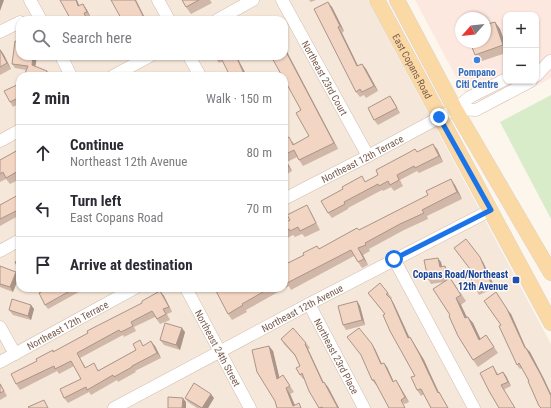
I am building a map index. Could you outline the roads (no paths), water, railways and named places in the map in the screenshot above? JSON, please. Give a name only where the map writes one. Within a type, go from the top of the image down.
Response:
[{"type":"main road","name":"East Copans Road","points":[[377,0],[551,323]]},
{"type":"main road","name":"East Copans Road","points":[[397,0],[455,109],[551,273]]},
{"type":"street","points":[[30,0],[39,16]]},
{"type":"street","points":[[158,0],[167,16]]},
{"type":"street","points":[[224,16],[254,0]]},
{"type":"street","name":"Northeast 23rd Court","points":[[282,0],[368,156]]},
{"type":"street","points":[[0,32],[16,24]]},
{"type":"street","points":[[63,60],[69,72]]},
{"type":"street","points":[[120,72],[143,60]]},
{"type":"street","points":[[191,60],[198,72]]},
{"type":"street","points":[[539,64],[551,61]]},
{"type":"street","points":[[539,73],[551,61]]},
{"type":"street","name":"Northeast 12th Terrace","points":[[288,197],[455,109],[470,97],[503,80]]},
{"type":"street","points":[[455,109],[476,110],[525,84]]},
{"type":"street","points":[[0,141],[16,132]]},
{"type":"street","name":"Northeast 12th Avenue","points":[[114,408],[136,403],[220,351],[394,259],[491,210]]},
{"type":"street","points":[[0,251],[16,242]]},
{"type":"street","points":[[394,259],[474,408]]},
{"type":"street","name":"Northeast 12th Terrace","points":[[0,362],[128,292]]},
{"type":"street","name":"Northeast 24th Street","points":[[188,292],[250,408]]},
{"type":"street","name":"Northeast 23rd Place","points":[[309,304],[364,408]]},
{"type":"street","points":[[0,327],[15,354]]},
{"type":"place","name":"Pompano Citi Centre","points":[[477,60]]},
{"type":"place","name":"Copans Road/Northeast 12th Avenue","points":[[516,280]]}]
